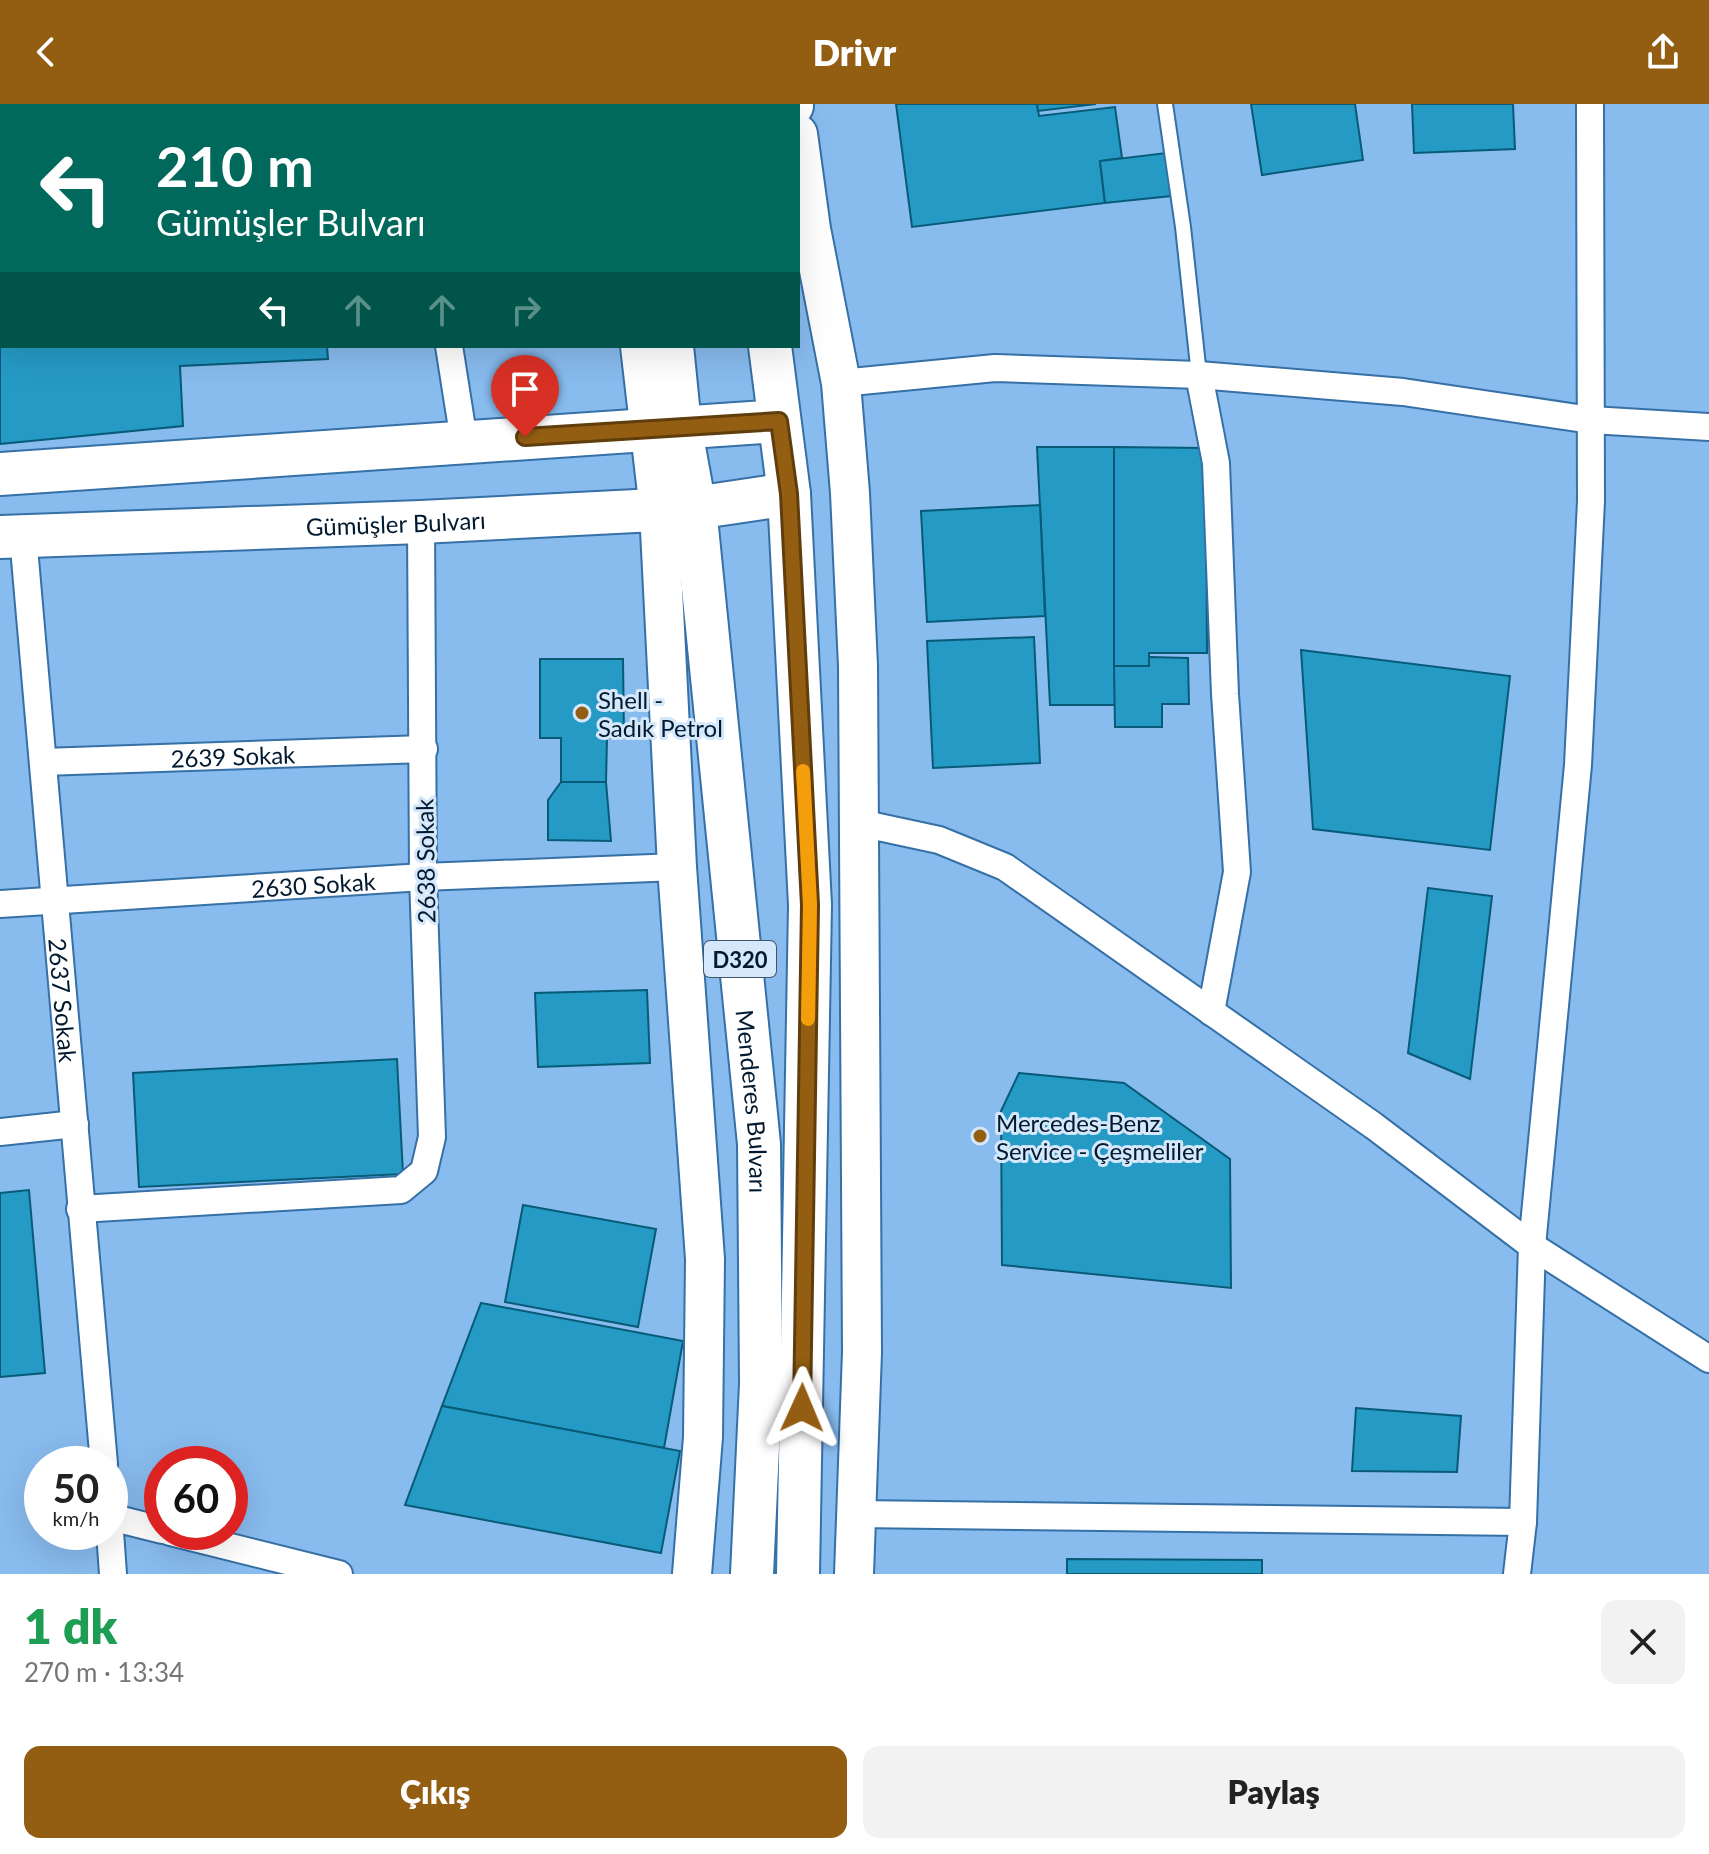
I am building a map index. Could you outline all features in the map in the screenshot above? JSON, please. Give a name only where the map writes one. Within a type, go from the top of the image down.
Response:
[{"type":"main road","points":[[800,149],[811,229],[841,383],[858,666],[862,1352],[854,1574]]},
{"type":"main road","points":[[641,348],[664,427]]},
{"type":"main road","name":"Menderes Bulvarı","points":[[672,348],[664,427],[759,1144],[761,1384],[752,1574]]},
{"type":"main road","name":"Menderes Bulvarı","points":[[770,348],[789,494],[810,905],[798,1574]]},
{"type":"main road","points":[[0,474],[779,421]]},
{"type":"main road","name":"Gümüşler Bulvarı","points":[[11,536],[421,522],[677,509],[789,494]]},
{"type":"main road","points":[[677,509],[677,867],[705,1259],[703,1437],[692,1574]]},
{"type":"street","points":[[1517,1574],[1523,1522],[1532,1246],[1578,765],[1591,501],[1590,104]]},
{"type":"street","points":[[449,348],[464,441]]},
{"type":"street","points":[[841,383],[995,368],[1199,375],[1403,392],[1591,420],[1709,427]]},
{"type":"street","points":[[1199,375],[1216,463],[1225,694],[1237,872],[1211,1012]]},
{"type":"street","name":"2638 Sokak","points":[[80,1209],[401,1190],[424,1171],[432,1137],[423,877],[421,522]]},
{"type":"street","name":"2637 Sokak","points":[[11,536],[43,762],[102,1446]]},
{"type":"street","name":"2639 Sokak","points":[[43,762],[424,749]]},
{"type":"street","points":[[860,823],[939,840],[1005,867],[1374,1126],[1532,1246],[1709,1359]]},
{"type":"street","name":"2630 Sokak","points":[[0,904],[423,877],[677,867]]},
{"type":"street","points":[[0,1132],[75,1124]]},
{"type":"street","points":[[856,1514],[1523,1522]]},
{"type":"street","points":[[111,1550],[113,1574]]},
{"type":"street","points":[[242,1550],[339,1574]]},
{"type":"lane","points":[[1165,104],[1183,227],[1199,375]]},
{"type":"shaded area","points":[[800,104],[1709,104],[1709,1574],[0,1574],[0,348],[800,348]]},
{"type":"building","points":[[896,104],[1037,104],[1039,116],[1115,107],[1122,158],[1100,161],[1105,203],[912,227]]},
{"type":"building","points":[[1037,104],[1096,104],[1038,111]]},
{"type":"building","points":[[1251,104],[1355,104],[1363,160],[1262,175]]},
{"type":"building","points":[[1412,104],[1513,104],[1515,149],[1414,153]]},
{"type":"building","points":[[1166,153],[1171,196],[1105,203],[1100,161]]},
{"type":"building","points":[[0,348],[327,348],[328,359],[180,366],[183,426],[0,444]]},
{"type":"building","points":[[1037,447],[1114,447],[1115,705],[1050,705]]},
{"type":"building","points":[[1114,447],[1206,448],[1207,653],[1149,653],[1149,666],[1114,666]]},
{"type":"building","points":[[1040,505],[1045,616],[927,622],[921,511]]},
{"type":"building","points":[[1034,637],[1040,763],[933,768],[927,641]]},
{"type":"building","points":[[1301,650],[1510,676],[1490,850],[1313,829]]},
{"type":"building","points":[[1149,657],[1188,658],[1189,704],[1162,704],[1162,727],[1115,727],[1114,666],[1149,666]]},
{"type":"building","points":[[540,659],[623,659],[624,738],[607,738],[606,782],[561,782],[561,738],[540,738]]},
{"type":"building","points":[[561,782],[606,782],[611,841],[548,840],[548,800]]},
{"type":"building","points":[[1428,888],[1492,896],[1470,1079],[1408,1053]]},
{"type":"building","points":[[647,990],[650,1063],[538,1067],[535,993]]},
{"type":"building","points":[[397,1059],[403,1174],[139,1187],[133,1073]]},
{"type":"building","points":[[1019,1073],[1124,1083],[1230,1159],[1231,1288],[1002,1265],[1001,1111]]},
{"type":"building","points":[[29,1190],[45,1373],[0,1377],[0,1193]]},
{"type":"building","points":[[523,1205],[656,1229],[638,1327],[505,1302]]},
{"type":"building","points":[[481,1303],[683,1341],[664,1448],[442,1406]]},
{"type":"building","points":[[442,1406],[680,1451],[661,1553],[405,1505]]},
{"type":"building","points":[[1356,1408],[1461,1416],[1457,1472],[1352,1471]]},
{"type":"building","points":[[1067,1559],[1262,1560],[1262,1574],[1067,1574]]},
{"type":"slow traffic","points":[[803,771],[810,905],[808,1019]]},
{"type":"place","name":"Shell - Sadık Petrol","points":[[582,713]]},
{"type":"place","name":"Mercedes-Benz Service - Çeşmeliler","points":[[980,1136]]},
{"type":"route","points":[[525,437],[779,421],[789,494],[810,905],[802,1408]]}]
